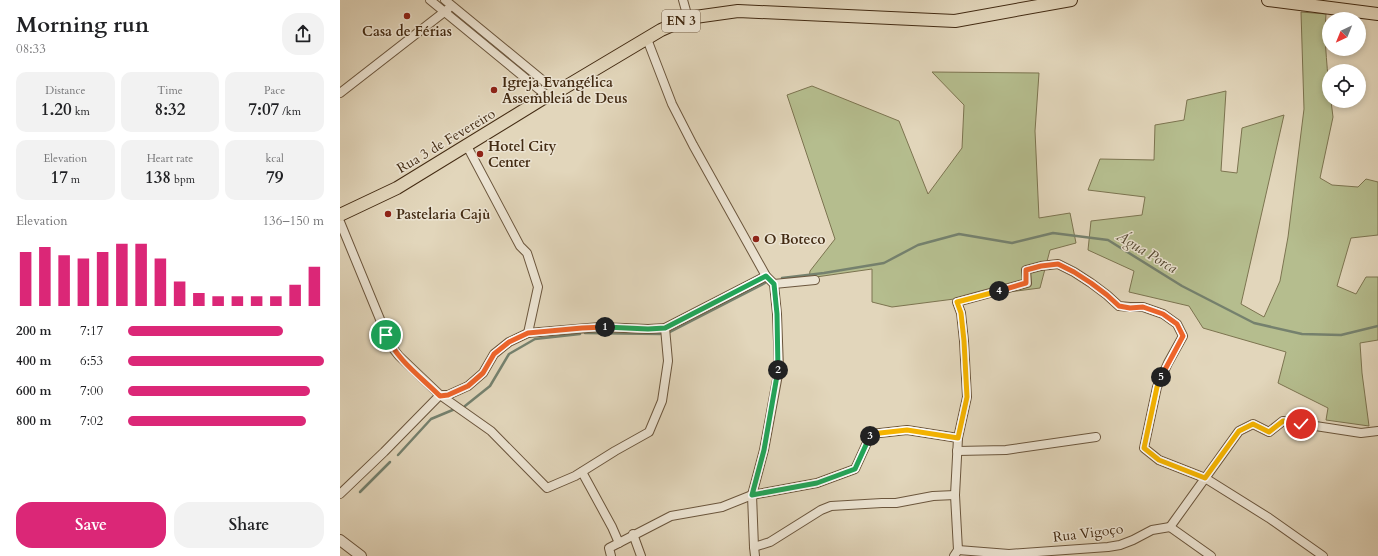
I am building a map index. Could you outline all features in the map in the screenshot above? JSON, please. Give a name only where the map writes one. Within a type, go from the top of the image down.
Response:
[{"type":"main road","name":"Rua 3 de Fevereiro","points":[[340,215],[397,188],[647,38],[688,18],[738,11],[954,22],[1071,0]]},
{"type":"main road","points":[[1268,0],[1378,14]]},
{"type":"street","points":[[430,0],[552,94]]},
{"type":"street","points":[[445,0],[552,94]]},
{"type":"street","points":[[683,0],[688,18]]},
{"type":"street","points":[[340,93],[452,6]]},
{"type":"street","points":[[647,38],[676,111],[693,145],[766,276],[774,284],[777,314],[778,369],[764,450],[752,495],[755,556]]},
{"type":"street","points":[[467,146],[520,246],[527,253],[538,287],[528,333]]},
{"type":"street","points":[[340,222],[391,346],[399,356],[440,396],[491,431],[547,488],[575,476],[614,451],[649,432],[662,401],[668,361],[665,328]]},
{"type":"street","points":[[956,553],[955,494],[958,438],[967,397],[964,341],[961,313],[957,302],[1026,283],[1026,270],[1058,264],[1091,283],[1119,306],[1130,308],[1143,307],[1163,314],[1177,324],[1183,336],[1157,387],[1144,448],[1159,460],[1205,478],[1268,518],[1323,556]]},
{"type":"street","points":[[340,494],[440,396],[448,395],[468,386],[483,373],[494,354],[509,342],[528,333],[600,327],[648,329],[665,328],[766,276]]},
{"type":"street","points":[[774,284],[815,280]]},
{"type":"street","points":[[1211,556],[1170,526],[1239,431],[1253,424],[1269,432],[1283,421],[1361,433],[1378,431]]},
{"type":"street","points":[[611,556],[609,548],[672,516],[722,507],[752,495],[817,483],[855,469],[871,434],[907,430],[958,438]]},
{"type":"street","points":[[958,451],[1006,450],[1096,437]]},
{"type":"street","points":[[582,472],[619,542]]},
{"type":"street","points":[[754,547],[770,542],[821,510],[831,506],[896,503],[933,496],[955,494]]},
{"type":"street","name":"Rua Vigoço","points":[[956,553],[1009,555],[1120,545],[1152,530],[1170,526]]},
{"type":"street","points":[[634,534],[641,556]]},
{"type":"street","points":[[340,540],[361,556]]},
{"type":"green space","points":[[1301,12],[1322,14],[1322,56],[1326,56],[1327,64],[1322,64],[1322,108],[1332,108],[1333,117],[1320,178],[1332,185],[1358,187],[1366,179],[1378,182],[1378,235],[1351,238],[1337,286],[1356,294],[1366,277],[1378,277],[1378,340],[1360,343],[1362,373],[1369,426],[1326,420],[1328,408],[1278,383],[1286,352],[1203,328],[1189,306],[1129,292],[1134,271],[1088,250],[1091,221],[1142,215],[1145,197],[1088,190],[1100,159],[1154,160],[1155,125],[1184,120],[1187,100],[1226,91],[1221,171],[1237,173],[1242,128],[1284,115],[1241,304],[1264,317],[1280,281],[1288,237],[1304,109]]},
{"type":"green space","points":[[932,72],[1039,73],[1035,131],[1039,218],[1070,213],[1076,243],[1050,250],[1040,288],[892,307],[872,302],[872,269],[809,278],[810,271],[835,239],[787,95],[812,86],[899,121],[928,194],[962,148],[964,105]]},
{"type":"waterway","name":"Água Porca","points":[[782,278],[884,263],[918,245],[959,234],[1012,243],[1053,233],[1108,240],[1182,286],[1254,323],[1302,334],[1341,335],[1378,326]]},
{"type":"waterway","points":[[670,332],[765,283]]},
{"type":"waterway","points":[[585,333],[660,334]]},
{"type":"waterway","points":[[465,406],[490,386],[509,354],[535,339],[580,334]]},
{"type":"waterway","points":[[398,455],[431,419],[455,409]]},
{"type":"waterway","points":[[360,492],[390,462]]},
{"type":"place","name":"Casa de Férias","points":[[407,16]]},
{"type":"place","name":"Igreja Evangélica Assembleia de Deus","points":[[494,90]]},
{"type":"place","name":"Hotel City Center","points":[[480,154]]},
{"type":"place","name":"Pastelaria Cajù","points":[[388,214]]},
{"type":"place","name":"O Boteco","points":[[756,239]]},
{"type":"route","points":[[386,335],[391,346],[399,356],[440,396],[448,395],[474,382],[483,373],[494,354],[509,342],[528,333],[600,327],[648,329],[665,328],[766,276],[774,284],[777,314],[778,369],[764,450],[752,495],[817,483],[855,469],[871,434],[907,430],[958,438],[967,397],[964,341],[961,313],[957,302],[1026,283],[1026,270],[1058,264],[1091,283],[1119,306],[1130,308],[1143,307],[1163,314],[1177,324],[1183,336],[1157,387],[1144,448],[1159,460],[1205,478],[1239,431],[1253,424],[1269,432],[1283,421],[1301,424]]}]
